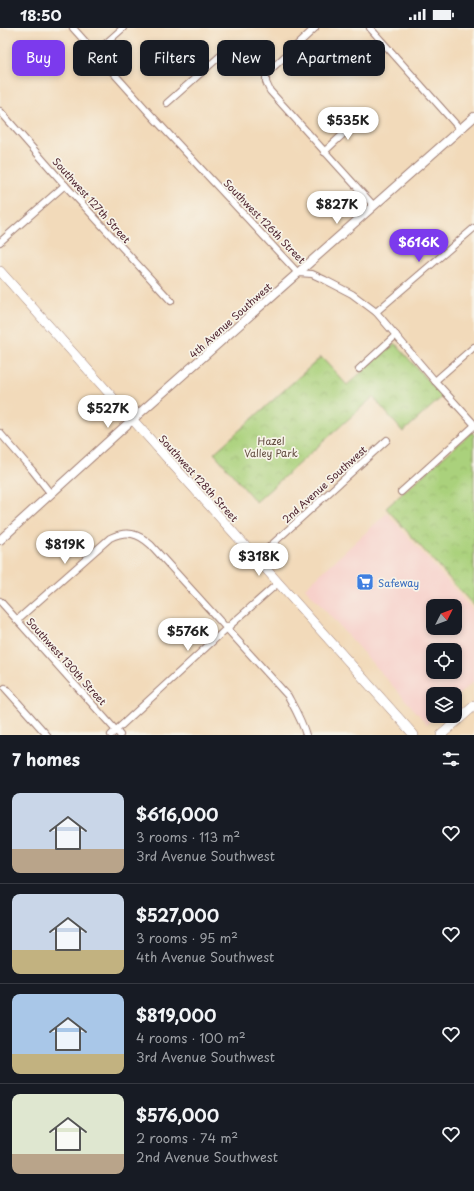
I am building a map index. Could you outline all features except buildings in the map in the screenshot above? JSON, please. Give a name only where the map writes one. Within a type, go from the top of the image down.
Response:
[{"type":"main road","name":"Southwest 128th Street","points":[[0,271],[414,735]]},
{"type":"main road","points":[[441,735],[474,706]]},
{"type":"street","name":"Southwest 126th Street","points":[[73,28],[84,40]]},
{"type":"street","points":[[110,40],[123,28]]},
{"type":"street","points":[[275,66],[315,28]]},
{"type":"street","points":[[372,29],[460,129]]},
{"type":"street","points":[[167,103],[217,59]]},
{"type":"street","name":"Southwest 126th Street","points":[[116,76],[298,273],[312,274],[325,280],[352,294],[376,312],[474,425]]},
{"type":"street","points":[[266,76],[266,82],[270,91],[374,206]]},
{"type":"street","name":"Southwest 127th Street","points":[[0,111],[170,300]]},
{"type":"street","name":"4th Avenue Southwest","points":[[0,540],[133,419],[474,117]]},
{"type":"street","points":[[324,152],[354,124],[366,119]]},
{"type":"street","points":[[0,242],[65,185]]},
{"type":"street","points":[[376,312],[474,228]]},
{"type":"street","points":[[359,369],[396,336]]},
{"type":"street","points":[[435,381],[474,346]]},
{"type":"street","points":[[401,492],[474,425]]},
{"type":"street","points":[[0,433],[51,494]]},
{"type":"street","name":"2nd Avenue Southwest","points":[[257,558],[387,440]]},
{"type":"street","points":[[17,620],[110,538],[125,533],[138,536],[145,539],[152,546],[288,696],[297,711],[306,735]]},
{"type":"street","points":[[115,733],[226,628],[278,583]]},
{"type":"street","name":"Southwest 130th Street","points":[[0,601],[115,733]]},
{"type":"street","points":[[5,688],[47,735]]},
{"type":"shaded area","points":[[387,513],[474,611],[474,681],[462,692],[462,687],[426,687],[426,723],[305,588]]},
{"type":"green space","name":"Hazel Valley Park","points":[[395,343],[442,397],[403,432],[373,397],[256,502],[214,453],[321,357],[347,385]]},
{"type":"green space","points":[[472,432],[474,435],[474,606],[386,508]]},
{"type":"place","name":"Safeway","points":[[365,582]]}]
